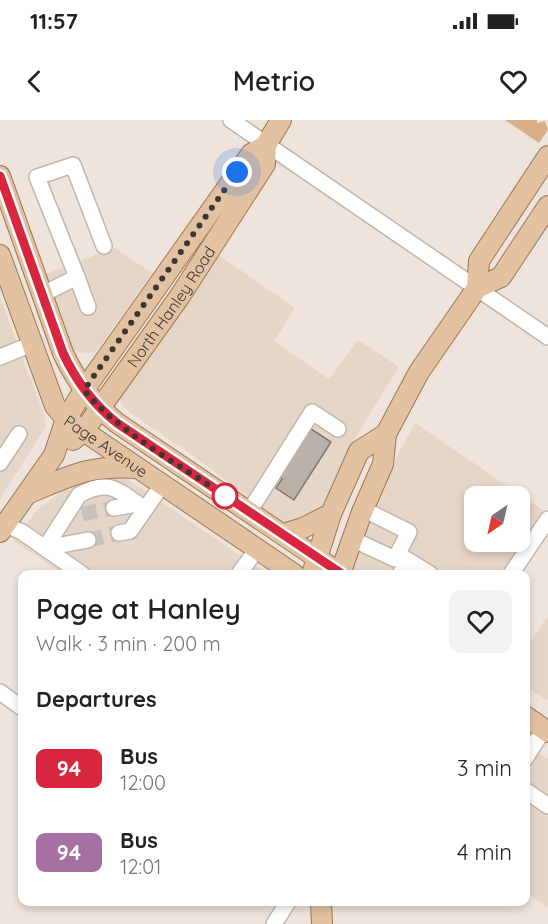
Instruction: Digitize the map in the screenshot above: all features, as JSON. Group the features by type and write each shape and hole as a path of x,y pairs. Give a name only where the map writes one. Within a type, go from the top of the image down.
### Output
{"main road":[{"name":"North Hanley Road","path":"2,526 54,455 66,419 84,390 250,154 266,144 281,120"},
{"name":"North Hanley Road","path":"54,455 83,432 180,296 265,164 266,144"},
{"path":"342,570 362,512 383,464 386,434 419,372 477,288 479,261 548,156"},
{"name":"Page Avenue","path":"0,176 63,353 72,373 84,390 105,400 126,429 282,534 315,566"},
{"path":"477,288 501,277 548,206"},
{"name":"Page Avenue","path":"0,255 55,406 66,419 288,570"},
{"path":"32,344 63,378 84,390"},
{"path":"315,566 332,514 360,451 386,434"},
{"path":"27,494 87,470 112,467 136,468"},
{"path":"282,534 303,528 332,514"},
{"path":"256,549 274,570"},
{"path":"530,719 546,730"},
{"path":"321,906 322,924"}],"street":[{"path":"231,120 548,337"},
{"path":"88,307 37,177 73,165 104,246"},
{"path":"43,294 77,277"},
{"path":"0,357 32,344"},
{"path":"249,512 312,412 338,429"},
{"path":"0,463 19,434"},
{"path":"119,533 130,531 141,507 162,485"},
{"path":"45,548 79,495 101,487 113,487 141,507"},
{"path":"114,508 141,507"},
{"path":"362,512 370,513 409,532 401,570"},
{"path":"65,517 82,514"},
{"path":"514,570 548,519"},
{"path":"2,526 22,532 76,570"},
{"path":"352,539 395,559 403,558 423,570"},
{"path":"45,548 88,540"},
{"path":"242,570 256,549"},
{"path":"0,692 18,705"},
{"path":"530,752 546,730"},
{"path":"530,792 545,798"},
{"path":"274,924 285,906"}],"shaded area":[{"path":"505,120 537,120 537,123 545,121 548,130 539,143"},
{"path":"115,248 152,273 96,352 81,353 73,349 68,341 45,274"},
{"path":"217,254 295,308 274,341 329,379 358,340 399,367 352,443 319,515 291,523 281,521 195,457 129,412 118,397"},
{"path":"0,297 45,418 45,428 0,499"},
{"path":"415,423 507,486 464,486 464,552 517,552 505,570 355,570 350,560 369,509"},
{"path":"111,473 127,479 262,570 57,570 14,541 36,511 78,479"},
{"path":"530,501 544,511 530,532"},
{"path":"548,616 548,701 530,689 530,643"},
{"path":"530,746 548,759 548,908 530,895"}],"building":[{"path":"308,427 331,442 294,500 276,488 282,479 277,475"}],"tunnel":[{"path":"82,514 114,508"},
{"path":"88,540 119,533"}],"bus line":[{"name":"94","path":"0,176 63,353 72,373 84,390 117,423 336,570"}],"route":[{"path":"225,496 117,423 84,390 237,172"}]}
